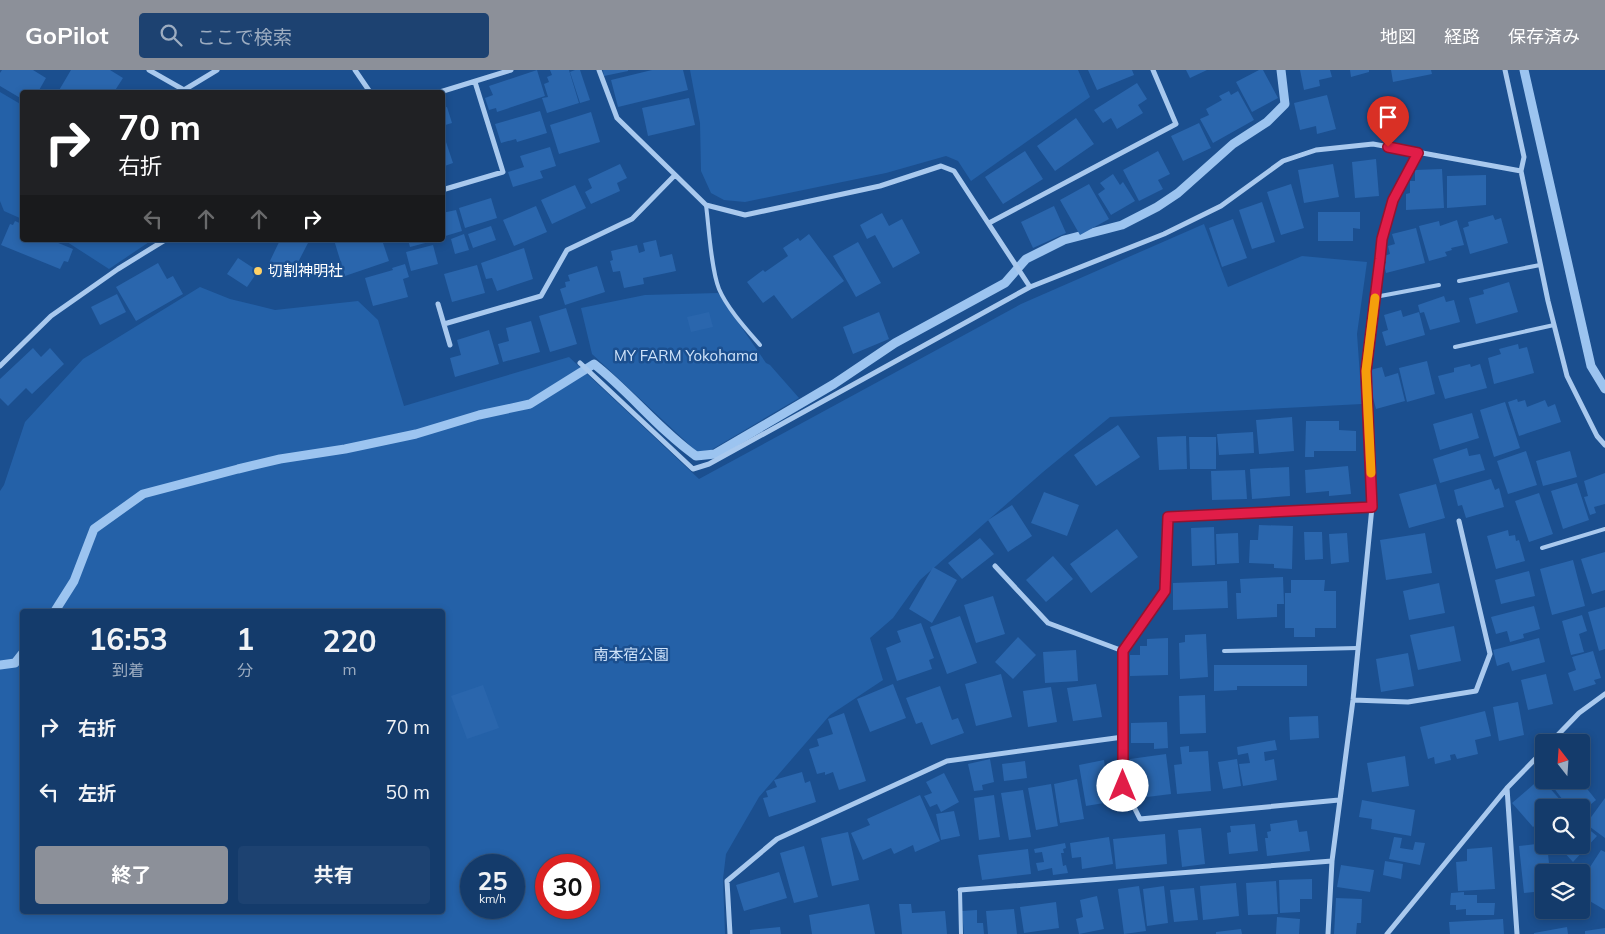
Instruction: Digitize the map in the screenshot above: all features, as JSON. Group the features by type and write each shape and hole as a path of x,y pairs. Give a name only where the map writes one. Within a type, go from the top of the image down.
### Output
{"street":[{"path":"149,70 184,90 217,70"},
{"path":"355,70 369,90"},
{"path":"445,91 511,70"},
{"path":"599,70 617,118 706,205 745,215 880,186 941,166 954,171 1030,287"},
{"path":"989,223 1176,124 1153,70"},
{"path":"1505,70 1524,157 1521,171 1540,265 1567,376 1597,436 1605,445"},
{"path":"445,189 503,172 475,82"},
{"path":"580,363 693,470 709,464 829,399 1030,287 1164,234 1222,206 1283,161 1316,150 1373,144 1521,171"},
{"path":"1328,934 1332,861 1353,700 1372,507 1366,371 1382,239 1393,200 1418,153"},
{"path":"444,324 541,296 566,250 632,219 675,175"},
{"path":"0,366 51,316 118,269 162,242"},
{"path":"438,304 450,345"},
{"path":"1339,800 1140,819 1123,786 1123,651 1165,591 1168,517 1372,507"},
{"path":"1353,700 1408,702 1476,691 1490,654 1460,521"},
{"path":"994,566 1048,623 1123,651"},
{"path":"1559,734 1579,713 1605,694"},
{"path":"730,934 727,881 777,839 947,761 1123,736"},
{"path":"1386,934 1507,788 1535,759"},
{"path":"1507,788 1517,934"},
{"path":"960,890 1332,861"}],"lane":[{"path":"706,205 719,289 742,324 760,345"},
{"path":"1459,281 1540,265"},
{"path":"1375,297 1440,285"},
{"path":"1455,348 1554,326"},
{"path":"1542,548 1605,529"},
{"path":"1224,651 1358,648"},
{"path":"960,890 961,934"}],"green space":[{"path":"690,70 1078,70 1090,97 971,181 958,161 946,156 886,173 745,202 724,200 711,193 701,171 700,123"},
{"path":"0,92 20,104 20,218 4,211 0,201"},
{"name":"南本宿公園","path":"1204,224 1228,287 1302,256 1367,262 1357,334 1362,404 1110,417 1043,472 920,580 893,618 870,638 883,680 830,715 759,797 726,854 723,879 725,934 0,934 0,491 4,485 25,422 83,359 200,287 230,299 275,310 358,301 378,320 404,406 569,357 699,479 1021,304"},
{"path":"67,242 149,242 109,269"},
{"name":"MY FARM Yokohama","path":"718,293 766,363 770,365 799,398 711,450 697,452 592,354 581,308 645,295"}],"building":[{"path":"2,70 33,70 46,78 39,90 20,90 20,98 0,86 0,73"},
{"path":"71,70 110,70 123,78 115,90 59,90"},
{"path":"537,70 545,96 497,112 496,108 489,110 485,98 493,95 489,86"},
{"path":"550,70 569,70 579,103 547,113 542,98 548,97 544,84 549,82 547,77 552,75"},
{"path":"580,70 590,100 580,103 570,72"},
{"path":"603,70 628,70 628,71 604,76"},
{"path":"652,70 683,70 688,90 618,107 611,80"},
{"path":"1088,70 1132,70 1134,75 1097,90"},
{"path":"1186,70 1207,70 1190,78"},
{"path":"1259,70 1263,70 1278,98 1252,112 1236,82"},
{"path":"1300,70 1330,70 1332,77 1319,80 1320,86 1304,90"},
{"path":"1350,70 1369,70 1369,72 1351,77"},
{"path":"1391,70 1431,70 1432,74 1393,82"},
{"path":"1137,83 1147,99 1138,105 1143,113 1117,129 1111,118 1103,123 1094,110"},
{"path":"1229,91 1231,95 1238,91 1254,120 1213,143 1200,119 1209,115 1206,109 1222,100 1219,96"},
{"path":"1327,95 1336,129 1317,134 1316,126 1300,130 1294,103"},
{"path":"689,98 695,125 648,136 642,108"},
{"path":"445,107 447,107 452,123 445,125"},
{"path":"540,111 547,133 517,142 516,139 501,143 495,124"},
{"path":"591,112 600,142 559,154 550,125"},
{"path":"1076,118 1094,144 1055,171 1037,146"},
{"path":"1199,123 1211,148 1183,161 1171,136"},
{"path":"445,139 453,163 445,166"},
{"path":"550,147 556,166 540,171 543,178 513,187 508,172 524,167 520,156"},
{"path":"1025,151 1043,179 1003,204 985,177"},
{"path":"1158,151 1170,174 1158,180 1163,189 1139,201 1123,170"},
{"path":"1376,159 1379,196 1355,198 1352,162"},
{"path":"620,164 627,178 617,183 620,191 591,204 585,192 592,188 588,179"},
{"path":"1333,164 1339,197 1304,203 1298,170"},
{"path":"1442,169 1444,208 1406,210 1406,194 1410,193 1410,181 1415,181 1415,170"},
{"path":"1113,174 1120,185 1123,182 1135,201 1111,215 1098,194 1105,189 1100,183"},
{"path":"1486,175 1486,205 1447,208 1447,176"},
{"path":"1089,184 1109,219 1080,235 1060,200"},
{"path":"1291,184 1304,228 1281,235 1267,192"},
{"path":"575,185 586,208 552,224 541,200"},
{"path":"491,198 497,218 465,228 459,208"},
{"path":"1262,202 1275,242 1252,249 1239,210"},
{"path":"536,206 547,232 514,246 503,220"},
{"path":"1054,206 1066,233 1033,248 1021,222"},
{"path":"456,210 462,231 445,236 445,212"},
{"path":"1318,212 1360,212 1360,229 1353,228 1353,241 1318,241"},
{"path":"882,213 889,226 902,219 920,253 893,268 875,235 867,239 860,225"},
{"path":"1493,215 1495,220 1501,218 1508,243 1470,254 1463,228 1469,226 1468,222"},
{"path":"1233,219 1247,258 1222,267 1209,228"},
{"path":"1457,220 1464,245 1451,248 1452,250 1445,252 1447,256 1429,261 1419,226 1439,221 1440,226"},
{"path":"15,221 20,223 20,242 56,242 73,249 68,262 64,261 60,269 1,245 10,224 13,225"},
{"path":"491,226 496,240 473,248 468,234"},
{"path":"1416,228 1425,263 1386,273 1384,256 1390,254 1388,246 1395,244 1392,234"},
{"path":"464,234 469,250 455,254 451,239"},
{"path":"809,234 844,281 792,319 774,295 763,303 747,282 763,270 765,272 788,256 783,248 798,238 800,241"},
{"path":"656,240 660,257 672,254 676,271 643,278 644,284 624,288 620,271 613,272 610,261 613,260 611,251 637,245 639,253 645,251 643,243"},
{"path":"279,242 308,243 292,274 269,263"},
{"path":"335,242 383,242 389,261 345,276"},
{"path":"409,242 429,242 410,247"},
{"path":"858,242 881,283 856,297 833,256"},
{"path":"433,245 438,264 411,271 406,252"},
{"path":"524,248 533,279 497,291 492,278 486,279 481,263"},
{"path":"238,258 258,271 247,287 227,274"},
{"path":"158,263 167,279 173,276 183,294 136,321 116,287"},
{"path":"405,264 409,277 403,279 408,297 373,306 365,278 393,270 392,268"},
{"path":"477,265 485,293 452,302 444,274"},
{"path":"597,266 605,292 565,305 560,289 566,287 565,282 570,281 568,275"},
{"path":"1509,282 1518,312 1476,324 1469,298 1484,294 1483,290"},
{"path":"117,294 126,312 100,325 91,307"},
{"path":"1444,296 1446,302 1454,300 1460,322 1430,330 1424,312 1420,313 1418,305"},
{"path":"566,308 577,344 550,352 539,316"},
{"path":"1401,310 1403,317 1419,312 1425,335 1386,346 1382,332 1388,330 1384,315"},
{"path":"709,312 713,327 691,332 687,317"},
{"path":"879,312 889,339 853,354 843,327"},
{"path":"531,321 540,352 503,362 498,344 509,341 506,328"},
{"path":"489,330 499,364 455,377 450,358 461,355 457,340"},
{"path":"1518,344 1519,349 1527,347 1534,373 1494,384 1488,358 1501,354 1499,349"},
{"path":"33,348 41,357 50,348 64,364 32,394 26,388 8,406 0,398 0,379"},
{"path":"1427,361 1435,394 1407,402 1399,368"},
{"path":"1470,364 1471,367 1480,364 1487,388 1445,399 1438,376 1454,372 1454,368"},
{"path":"1382,367 1385,377 1398,373 1405,401 1376,409 1366,371"},
{"path":"1517,399 1518,402 1525,400 1527,407 1545,400 1548,407 1555,404 1561,422 1519,436 1508,402"},
{"path":"1505,402 1520,448 1494,457 1480,410"},
{"path":"1472,413 1479,438 1440,450 1433,424"},
{"path":"1292,417 1294,451 1259,454 1256,420"},
{"path":"1306,421 1339,421 1339,430 1356,431 1356,451 1314,451 1314,457 1305,457"},
{"path":"1118,425 1140,457 1096,486 1074,455"},
{"path":"1253,432 1254,453 1219,455 1217,434"},
{"path":"1186,436 1187,469 1159,470 1157,437"},
{"path":"1189,437 1216,437 1216,469 1190,469"},
{"path":"1467,448 1469,456 1480,454 1485,470 1440,483 1433,459"},
{"path":"1526,451 1537,485 1508,494 1497,461"},
{"path":"1570,451 1577,477 1543,486 1536,461"},
{"path":"1348,466 1351,494 1329,496 1329,491 1306,493 1305,470"},
{"path":"1289,467 1290,496 1252,499 1250,469"},
{"path":"1245,470 1247,499 1212,500 1211,471"},
{"path":"1605,473 1605,504 1594,507 1596,513 1590,515 1584,497 1588,496 1584,481"},
{"path":"1491,479 1495,490 1499,488 1504,507 1466,518 1462,505 1458,506 1454,490"},
{"path":"1577,483 1589,520 1563,529 1551,491"},
{"path":"1436,484 1445,518 1409,528 1399,494"},
{"path":"1044,492 1079,505 1067,536 1031,523"},
{"path":"1539,493 1553,534 1529,542 1515,501"},
{"path":"1012,505 1032,536 1008,552 988,520"},
{"path":"1259,525 1293,526 1292,569 1274,568 1274,564 1249,563 1250,540 1258,540"},
{"path":"1214,527 1215,565 1192,566 1191,528"},
{"path":"1117,529 1138,557 1091,593 1070,564"},
{"path":"1508,530 1509,536 1515,535 1516,541 1519,540 1525,561 1496,569 1487,536"},
{"path":"1304,532 1322,532 1323,559 1305,560"},
{"path":"1238,533 1239,563 1217,564 1216,534"},
{"path":"1347,533 1349,562 1331,564 1329,534"},
{"path":"1425,533 1432,573 1386,580 1380,540"},
{"path":"980,538 994,554 962,579 948,563"},
{"path":"1605,552 1605,590 1592,594 1581,559"},
{"path":"1053,556 1073,579 1046,602 1026,580"},
{"path":"1573,560 1585,606 1552,615 1540,569"},
{"path":"933,567 957,580 932,623 909,609"},
{"path":"1529,571 1535,596 1501,604 1495,580"},
{"path":"1283,577 1284,604 1277,604 1277,617 1237,619 1236,593 1241,593 1240,579"},
{"path":"1291,580 1325,580 1324,591 1336,591 1336,628 1315,628 1315,637 1294,637 1294,628 1285,628 1285,593 1291,593"},
{"path":"1227,581 1228,608 1173,610 1173,583"},
{"path":"1439,583 1445,613 1409,620 1403,591"},
{"path":"993,596 1005,634 976,643 964,605"},
{"path":"1534,606 1540,629 1523,634 1524,638 1510,642 1507,631 1496,634 1491,617"},
{"path":"1605,607 1605,649 1599,651 1588,612"},
{"path":"1582,615 1587,631 1579,634 1584,652 1571,655 1562,621"},
{"path":"960,616 977,663 947,674 930,627"},
{"path":"921,623 934,658 929,660 932,669 897,681 886,648 901,642 897,631"},
{"path":"1454,626 1461,661 1418,670 1410,635"},
{"path":"1206,634 1208,677 1180,679 1179,643 1185,642 1185,635"},
{"path":"1018,637 1036,655 1013,679 995,662"},
{"path":"1168,638 1168,675 1130,676 1130,655 1140,655 1140,646 1147,646 1147,639"},
{"path":"1539,638 1545,662 1512,671 1509,662 1497,666 1493,650"},
{"path":"1076,650 1078,681 1045,683 1043,652"},
{"path":"1593,651 1601,678 1594,680 1596,684 1574,691 1568,673 1576,670 1572,657"},
{"path":"1408,653 1414,686 1381,692 1376,659"},
{"path":"1214,665 1307,665 1307,686 1237,686 1237,690 1214,691"},
{"path":"1001,674 1012,717 976,726 965,684"},
{"path":"1546,674 1553,704 1528,710 1521,680"},
{"path":"893,684 906,718 870,732 857,699"},
{"path":"1096,684 1102,717 1073,721 1067,688"},
{"path":"483,685 499,728 467,739 451,696"},
{"path":"940,686 952,720 958,718 964,733 931,745 922,722 916,724 906,698"},
{"path":"1051,687 1057,722 1028,727 1023,691"},
{"path":"1205,695 1206,733 1180,734 1179,696"},
{"path":"1518,702 1524,735 1499,741 1493,707"},
{"path":"1485,711 1491,736 1475,740 1478,754 1457,759 1455,754 1450,755 1451,760 1435,764 1434,757 1428,759 1420,727"},
{"path":"844,713 866,781 839,790 833,772 825,775 825,772 817,774 809,749 819,746 817,739 833,734 828,719"},
{"path":"1318,716 1319,738 1290,740 1289,717"},
{"path":"1167,722 1168,748 1154,749 1154,743 1131,743 1131,723"},
{"path":"1275,740 1277,750 1264,752 1265,761 1274,759 1277,780 1243,786 1239,764 1250,763 1248,753 1238,755 1237,747"},
{"path":"1189,746 1189,752 1208,751 1211,791 1177,794 1174,765 1182,764 1180,747"},
{"path":"1166,754 1171,794 1131,799 1128,774 1132,773 1130,759"},
{"path":"1405,756 1409,786 1372,792 1367,763"},
{"path":"990,759 994,782 982,785 983,790 974,791 968,764"},
{"path":"1237,759 1241,786 1223,789 1218,762"},
{"path":"1104,760 1110,802 1086,806 1079,765"},
{"path":"1025,761 1027,778 1004,781 1002,764"},
{"path":"802,772 805,783 810,781 816,802 769,817 763,798 768,797 766,791 777,787 774,780"},
{"path":"944,773 959,802 941,812 937,804 930,807 924,796 932,793 926,782"},
{"path":"1077,779 1084,819 1060,823 1054,784"},
{"path":"1535,783 1535,789 1551,789 1559,799 1535,799 1535,825 1533,827 1512,803"},
{"path":"1051,784 1058,826 1036,830 1028,788"},
{"path":"1555,789 1587,789 1596,800 1590,805 1590,799 1562,799"},
{"path":"1023,790 1031,837 1009,840 1001,793"},
{"path":"920,795 940,841 915,852 913,845 894,854 891,848 863,860 851,833 870,825 867,819"},
{"path":"994,795 1000,837 979,840 974,798"},
{"path":"1605,798 1605,838 1590,827 1590,819"},
{"path":"1362,800 1415,810 1411,836 1371,829 1372,819 1359,817"},
{"path":"954,811 960,836 941,840 936,814"},
{"path":"1297,820 1299,832 1307,831 1310,851 1267,856 1265,838 1268,838 1267,832 1271,831 1270,824"},
{"path":"1255,824 1258,851 1229,854 1227,833 1231,832 1230,826"},
{"path":"1201,828 1205,864 1182,867 1178,830"},
{"path":"1590,830 1597,836 1590,844"},
{"path":"848,832 859,880 832,886 821,838"},
{"path":"1165,834 1167,864 1116,869 1113,839"},
{"path":"1109,837 1113,864 1082,869 1081,857 1072,858 1070,843"},
{"path":"1394,837 1402,838 1400,848 1413,850 1415,842 1425,843 1420,865 1389,859"},
{"path":"1065,843 1064,853 1061,853 1063,866 1066,865 1068,873 1053,875 1052,868 1038,871 1036,863 1044,862 1042,852 1035,853 1034,849"},
{"path":"1535,844 1535,854 1548,854 1549,864 1535,864 1535,892 1524,893 1519,846"},
{"path":"804,846 818,897 794,903 780,853"},
{"path":"1492,847 1495,889 1458,891 1456,862 1467,861 1467,849"},
{"path":"1028,849 1031,874 982,880 978,855"},
{"path":"1601,850 1605,852 1605,910 1590,901 1590,867"},
{"path":"1566,854 1580,854 1573,862"},
{"path":"1385,861 1403,864 1401,879 1383,875"},
{"path":"1341,865 1374,870 1370,892 1337,887"},
{"path":"779,872 787,898 744,911 736,885"},
{"path":"1312,879 1312,899 1300,899 1300,912 1280,913 1279,880"},
{"path":"1276,881 1278,914 1248,915 1246,883"},
{"path":"1236,883 1239,916 1203,920 1200,886"},
{"path":"1139,886 1146,931 1124,934 1118,889"},
{"path":"1164,886 1168,923 1147,926 1143,889"},
{"path":"1194,888 1198,920 1174,922 1170,890"},
{"path":"1464,892 1464,895 1477,895 1477,903 1495,903 1494,915 1466,915 1466,909 1456,910 1456,905 1450,905 1451,893"},
{"path":"1097,896 1104,929 1079,934 1076,919 1083,917 1080,900"},
{"path":"1336,898 1362,899 1361,923 1357,923 1356,934 1334,934"},
{"path":"1056,902 1059,928 1024,933 1020,907"},
{"path":"869,904 875,934 812,934 809,915"},
{"path":"899,904 911,904 912,913 945,911 947,934 902,934"},
{"path":"1014,909 1017,934 988,934 986,911"},
{"path":"977,910 977,923 983,923 984,934 964,934 962,911"},
{"path":"1277,917 1300,919 1299,934 1276,934"},
{"path":"1503,919 1504,934 1450,934 1449,922"},
{"path":"780,927 781,934 750,934 750,930"},
{"path":"1567,927 1568,934 1534,934 1534,933"},
{"path":"1605,928 1605,934 1585,934 1585,931"},
{"path":"1241,929 1242,934 1216,934 1216,932"}],"waterway":[{"path":"56,609 74,581 94,529 143,494 280,459 345,449 416,434 479,415 530,404 594,364 620,386 669,434 696,456 715,454 834,384 895,343 1005,283 1026,259 1064,240 1122,225 1157,207 1178,193 1233,144 1267,122 1285,104 1281,70"},
{"path":"1524,70 1591,366 1605,389"},
{"path":"0,665 15,663 20,657"}],"slow traffic":[{"path":"1371,473 1366,371 1375,298"}],"place":[{"name":"切割神明社","path":"258,271"}],"route":[{"path":"1123,786 1123,651 1165,591 1168,517 1372,507 1366,371 1382,239 1393,200 1418,153 1388,147"}]}
